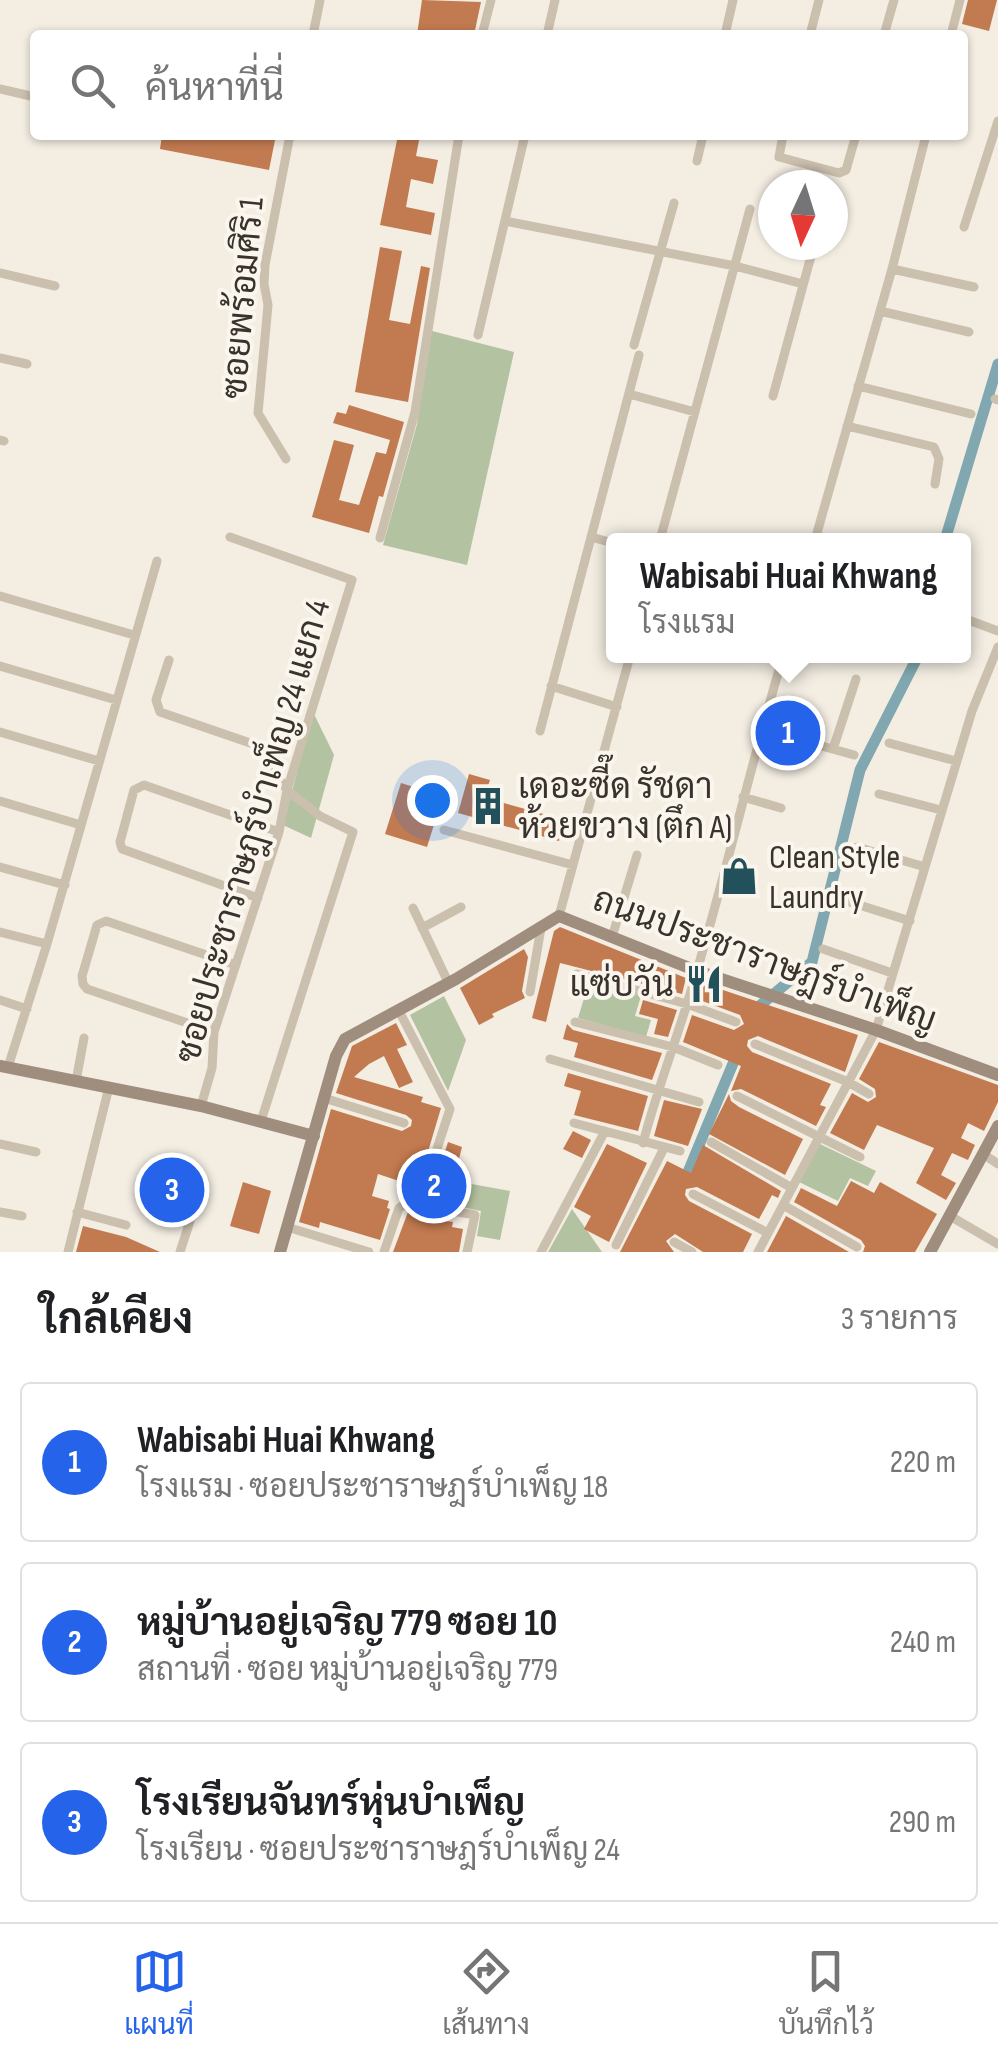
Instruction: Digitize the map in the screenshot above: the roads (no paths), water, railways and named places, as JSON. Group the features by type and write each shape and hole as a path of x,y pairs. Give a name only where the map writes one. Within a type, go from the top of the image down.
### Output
{"street":[{"path":"314,30 320,0"},
{"path":"483,30 490,0"},
{"path":"548,30 555,0"},
{"path":"726,30 732,0"},
{"path":"811,30 819,0"},
{"path":"885,30 894,0"},
{"path":"952,30 960,0"},
{"path":"0,89 30,96"},
{"path":"964,227 994,151 998,121"},
{"name":"ซอยพร้อมศิริ 1","path":"286,459 263,422 257,404 268,305 265,266 289,140"},
{"path":"380,538 415,412 458,140"},
{"path":"478,336 523,140"},
{"path":"697,161 702,140"},
{"path":"782,140 778,154 782,158 839,173 846,170 855,140"},
{"path":"817,533 925,140"},
{"path":"634,344 674,204"},
{"path":"664,533 750,209"},
{"path":"505,222 659,250 803,284"},
{"path":"772,396 810,260"},
{"path":"892,269 974,287"},
{"path":"0,274 55,286"},
{"path":"880,311 970,332"},
{"path":"540,731 640,356"},
{"path":"0,358 27,364"},
{"path":"858,386 970,414"},
{"path":"629,394 694,412"},
{"path":"847,426 934,447 939,459 935,484"},
{"name":"ซอยประชาราษฎร์บำเพ็ญ 24 แยก 4","path":"201,1106 212,1068 214,1032 280,832 286,790 352,580 230,537"},
{"path":"591,537 606,541"},
{"path":"155,565 48,944 4,1066 201,1106 314,1136"},
{"path":"0,596 134,634"},
{"path":"971,621 998,632"},
{"path":"758,1252 876,1030 956,760 998,647"},
{"path":"169,660 156,700 160,712 256,745 286,790 320,816 352,832 261,1120"},
{"path":"559,916 628,663"},
{"path":"643,1143 688,1004 782,663"},
{"path":"0,666 116,700"},
{"path":"834,749 856,679"},
{"path":"552,686 617,707"},
{"path":"761,729 854,755"},
{"path":"0,732 99,761"},
{"path":"889,743 956,760"},
{"path":"258,898 129,854 120,842 134,790 144,785 280,832"},
{"path":"879,794 941,810"},
{"path":"743,798 781,808"},
{"path":"0,801 81,825"},
{"path":"444,830 573,865"},
{"path":"856,847 926,867"},
{"path":"612,937 637,854"},
{"path":"0,866 64,885"},
{"path":"840,899 910,921"},
{"path":"413,908 448,982"},
{"path":"422,928 460,908"},
{"name":"ถนนประชาราษฎร์บำเพ็ญ","path":"280,1252 344,1039 559,916 697,971 998,1075"},
{"path":"214,1032 87,988 82,976 97,925 106,920 236,965"},
{"path":"530,992 542,925"},
{"path":"0,932 48,944"},
{"path":"824,949 892,973"},
{"path":"577,974 688,1004 736,1022"},
{"path":"0,1000 27,1009"},
{"path":"398,1009 450,1109 432,1164"},
{"path":"575,1022 673,1047 718,1066"},
{"path":"76,1081 84,1038"},
{"path":"755,1044 869,1094"},
{"path":"550,1059 699,1102"},
{"path":"68,1252 109,1087"},
{"path":"736,1096 860,1157"},
{"path":"324,1098 404,1123"},
{"path":"574,1122 680,1151"},
{"path":"930,1252 998,1126"},
{"path":"541,1252 605,1131"},
{"path":"711,1142 792,1188"},
{"path":"0,1144 36,1152"},
{"path":"616,1246 664,1148"},
{"path":"983,1154 998,1164"},
{"path":"693,1194 768,1233"},
{"path":"384,1252 399,1208 407,1203 475,1214 467,1252"},
{"path":"783,1205 857,1248"},
{"path":"0,1212 22,1216"},
{"path":"77,1212 126,1225"},
{"path":"950,1216 998,1244"},
{"path":"180,1252 190,1221"},
{"path":"287,1227 368,1252"},
{"path":"674,1242 692,1252"}],"waterway":[{"path":"947,533 998,364"},
{"path":"754,1013 812,962 860,770 914,663"},
{"path":"683,1184 739,1049"}],"place":[{"name":"Wabisabi Huai Khwang","path":"788,733"},
{"name":"เดอะซี๊ด รัชดา ห้วยขวาง (ตึก A)","path":"488,806"},
{"name":"Clean Style Laundry","path":"739,876"},
{"name":"แซ่บวัน","path":"704,984"},
{"name":"หมู่บ้านอยู่เจริญ 779 ซอย 10","path":"434,1186"},
{"name":"โรงเรียนจันทร์หุ่นบำเพ็ญ","path":"172,1190"}]}
